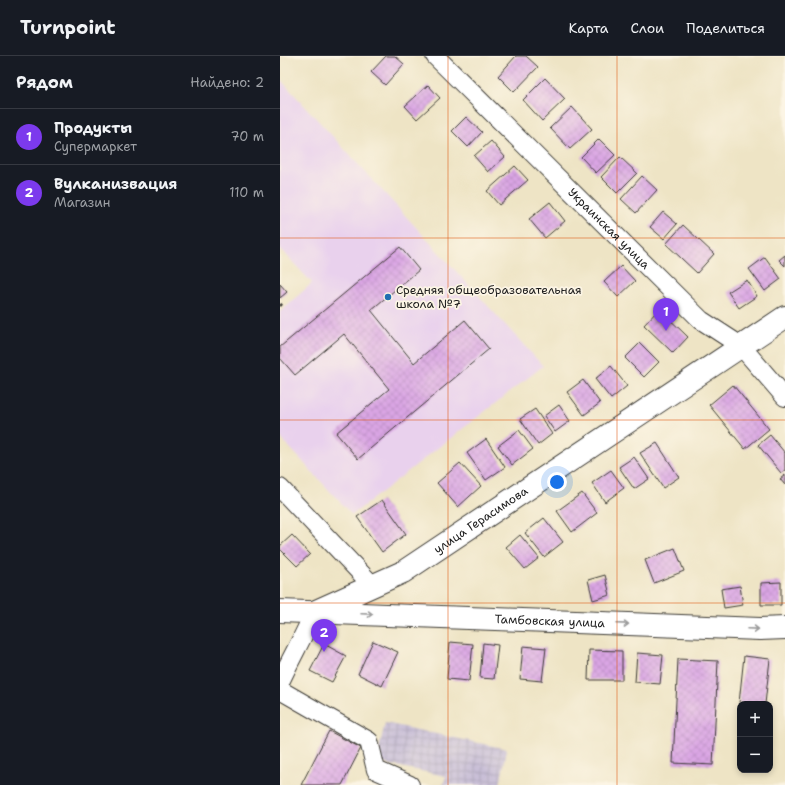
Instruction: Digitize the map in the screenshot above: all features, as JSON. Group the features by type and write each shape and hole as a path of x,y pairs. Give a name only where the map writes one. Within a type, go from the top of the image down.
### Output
{"main road":[{"name":"улица Герасимова","path":"314,612 403,572 785,317"},
{"name":"Тамбовская улица","path":"280,612 314,612 760,629 785,628"}],"street":[{"name":"Украинская улица","path":"435,56 701,320 741,346 785,397"},
{"path":"280,488 373,586"},
{"path":"280,682 290,660 304,637 314,612"},
{"path":"280,690 369,741 376,770 410,785"}],"path":[{"path":"280,306 284,302"}],"shaded area":[{"name":"Средняя общеобразовательная школа №7","path":"280,79 543,366 352,515 280,437 280,312 312,283 280,248"},
{"path":"385,723 507,749 500,785 443,785 446,776 376,762"}],"building":[{"path":"386,56 395,56 404,64 385,85 371,72"},
{"path":"516,56 526,56 538,67 514,92 498,76"},
{"path":"545,78 565,99 542,121 523,100"},
{"path":"428,85 440,98 417,119 405,106"},
{"path":"572,107 592,129 570,149 550,128"},
{"path":"466,117 482,132 468,147 452,131"},
{"path":"599,139 615,155 596,173 581,157"},
{"path":"491,141 505,157 488,172 474,156"},
{"path":"620,157 637,173 617,193 601,177"},
{"path":"515,166 528,180 499,205 487,191"},
{"path":"642,176 657,190 636,213 621,199"},
{"path":"550,202 565,221 545,238 529,219"},
{"path":"663,212 677,224 664,239 650,227"},
{"path":"683,225 714,254 697,273 666,244"},
{"path":"400,247 419,270 371,310 414,363 465,320 489,349 358,459 336,433 389,389 344,334 295,375 280,358 280,347"},
{"path":"785,255 785,266 779,260"},
{"path":"765,257 781,279 765,291 749,269"},
{"path":"621,266 635,281 618,297 604,282"},
{"path":"747,280 757,296 739,308 728,292"},
{"path":"280,284 287,292 280,298"},
{"path":"659,309 688,337 673,353 644,325"},
{"path":"640,343 659,362 644,377 625,358"},
{"path":"611,366 627,386 611,399 595,379"},
{"path":"583,380 600,403 584,415 567,392"},
{"path":"733,385 769,429 745,449 709,405"},
{"path":"559,405 570,421 555,432 544,416"},
{"path":"535,409 552,434 538,445 520,419"},
{"path":"519,430 533,449 512,465 498,446"},
{"path":"770,435 785,453 785,470 781,473 758,445"},
{"path":"486,439 505,467 486,480 467,453"},
{"path":"657,443 679,477 663,488 640,453"},
{"path":"634,457 649,479 634,489 619,467"},
{"path":"460,463 481,486 458,507 437,483"},
{"path":"611,470 624,488 605,502 592,483"},
{"path":"785,475 785,485 780,479"},
{"path":"582,493 597,513 572,532 557,511"},
{"path":"382,500 406,534 382,552 357,517"},
{"path":"544,518 563,542 544,557 525,533"},
{"path":"292,535 310,554 297,566 280,549 280,546"},
{"path":"520,535 539,558 525,569 506,547"},
{"path":"675,548 684,571 654,583 645,560"},
{"path":"605,575 610,595 593,600 588,580"},
{"path":"781,582 781,605 761,605 761,583"},
{"path":"740,586 743,605 724,608 721,589"},
{"path":"373,641 398,652 382,686 358,674"},
{"path":"450,642 473,644 469,681 447,679"},
{"path":"483,643 498,645 494,679 480,678"},
{"path":"324,644 346,656 332,682 310,671"},
{"path":"523,646 546,648 542,681 520,679"},
{"path":"589,650 622,651 622,680 588,680"},
{"path":"637,653 663,655 660,684 635,682"},
{"path":"744,656 770,659 765,701 739,701"},
{"path":"678,659 718,661 713,765 673,763"},
{"path":"329,731 361,748 342,785 301,785"}],"place":[{"name":"Средняя общеобразовательная школа №7","path":"388,297"},
{"name":"Продукты","path":"666,331"},
{"name":"Вулканизвация","path":"324,652"}]}
